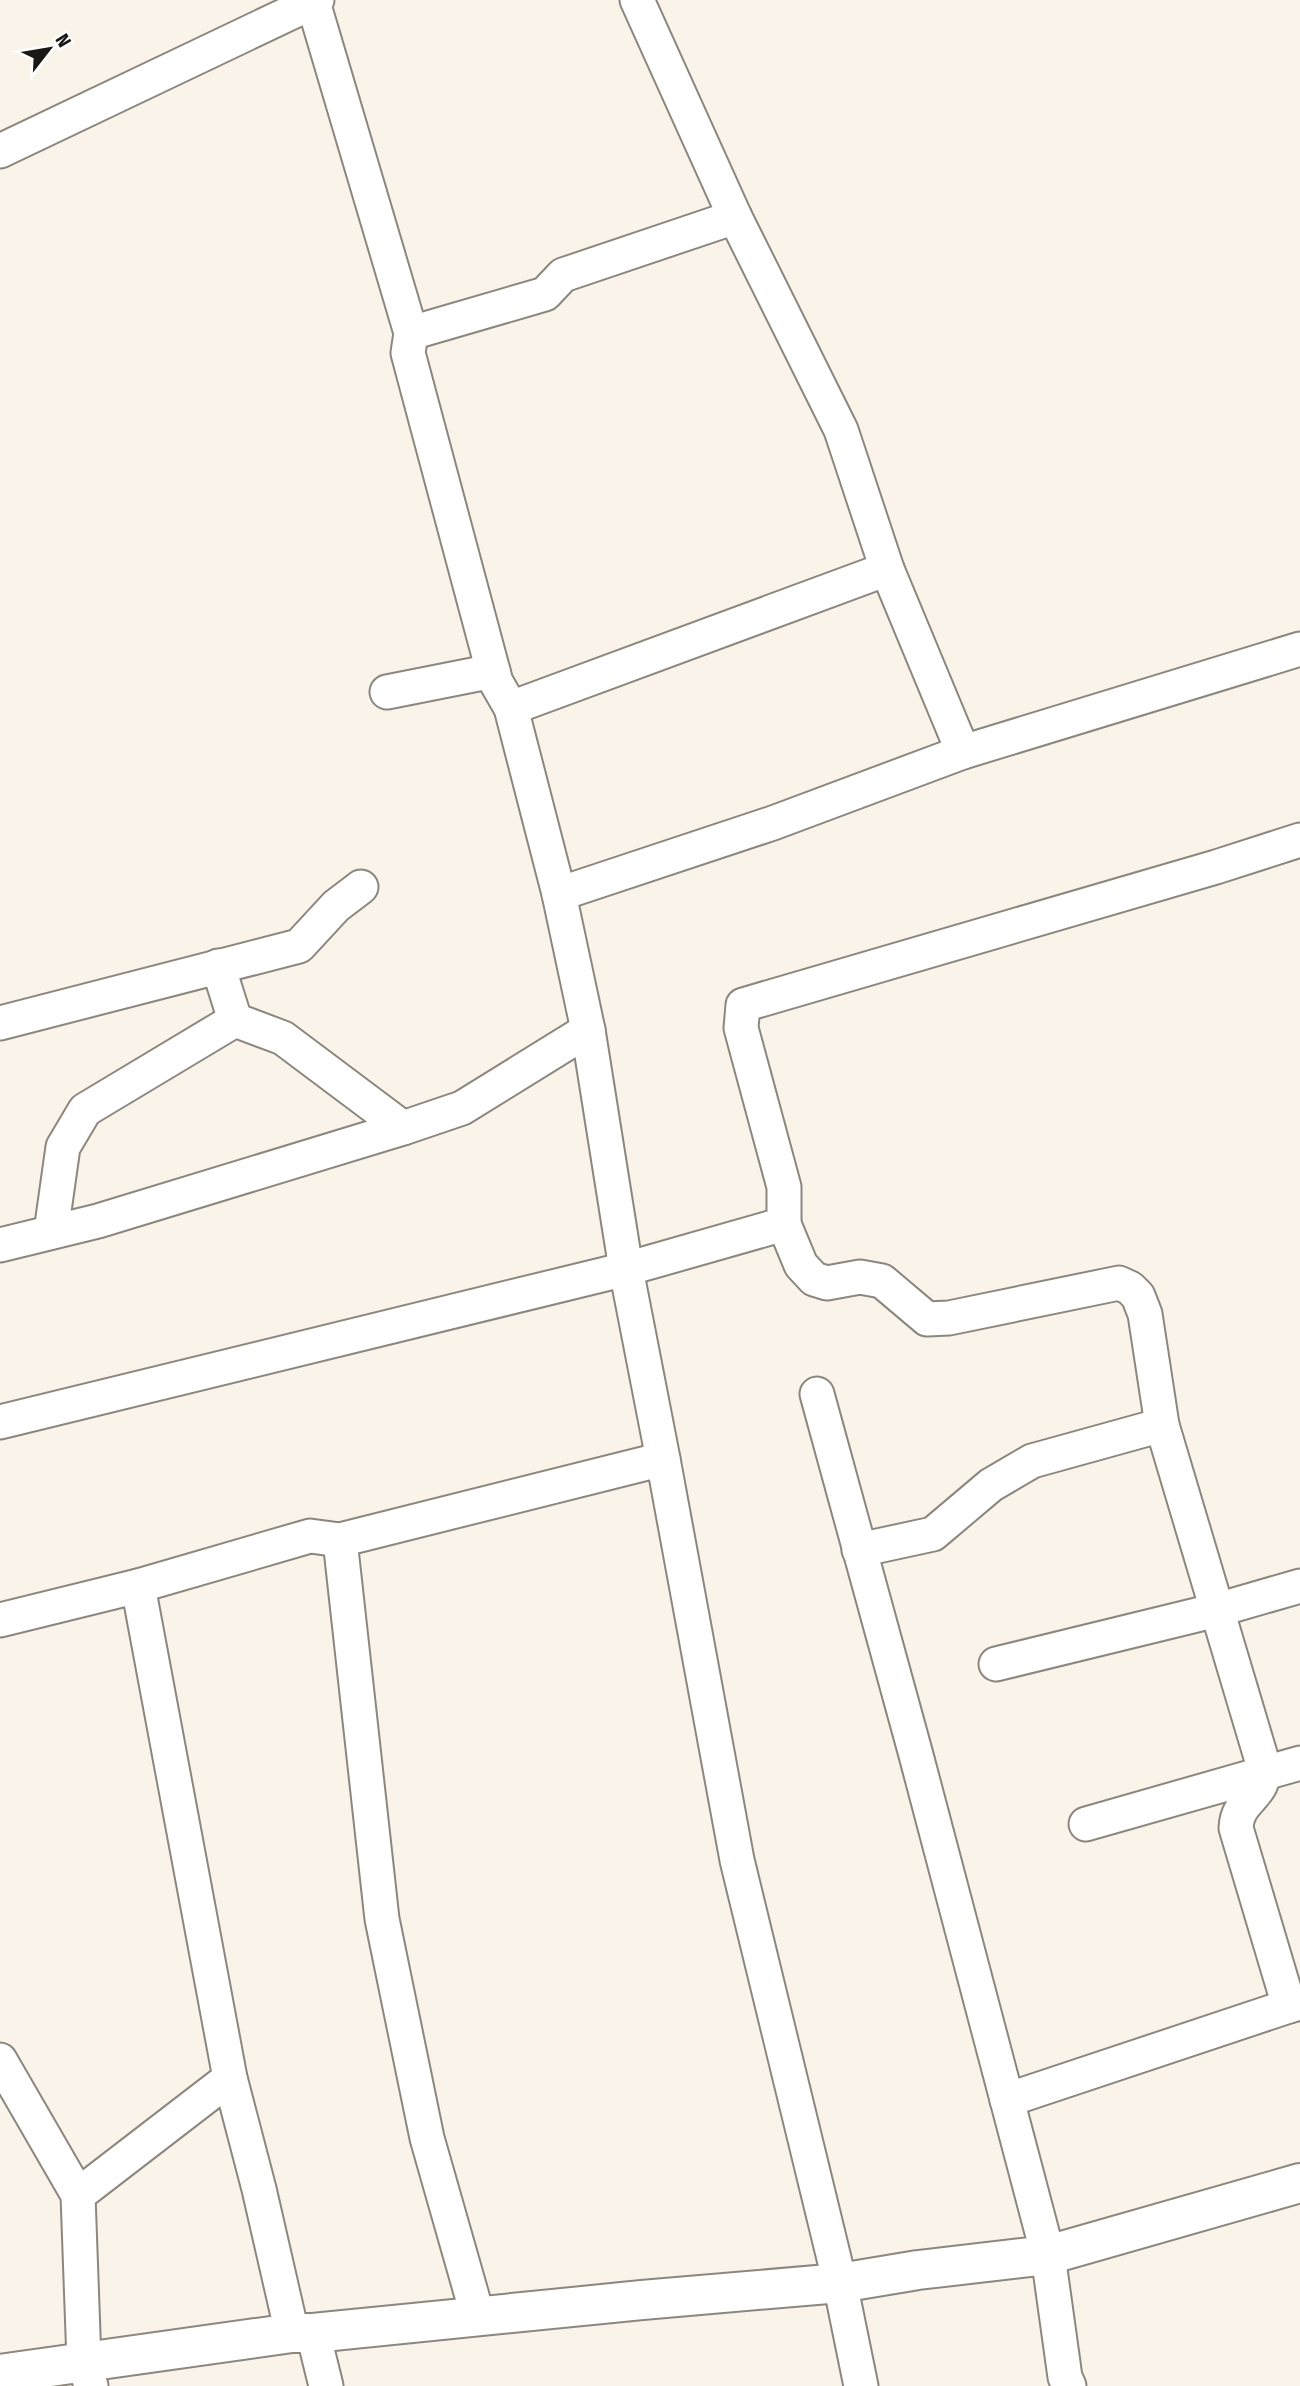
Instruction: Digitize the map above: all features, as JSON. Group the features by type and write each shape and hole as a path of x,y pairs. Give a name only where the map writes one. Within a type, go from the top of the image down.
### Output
{"street":[{"path":"637,0 735,217 841,430 887,569 963,752"},
{"path":"0,151 315,1 411,333 408,353 496,682 511,708 559,894 588,1030 626,1269 737,1860 840,2283 861,2386"},
{"path":"411,333 545,294 563,275 735,217"},
{"path":"511,708 887,569"},
{"path":"559,894 773,823 963,752 1300,649"},
{"path":"387,692 493,671"},
{"path":"1007,2100 1295,2005 1236,1828 1239,1810 1258,1791 1265,1774 1162,1425 1145,1314 1138,1296 1119,1283 948,1318 927,1319 882,1280 860,1278 827,1283 814,1279 801,1265 784,1224 784,1187 741,1028 743,1004 1216,867 1300,840"},
{"path":"0,1023 299,946 336,906 360,887"},
{"path":"218,966 235,1020"},
{"path":"235,1020 282,1038 403,1129"},
{"path":"51,1232 63,1147 85,1110 235,1020"},
{"path":"0,1245 98,1221 403,1129 462,1108 588,1030"},
{"path":"0,1422 626,1269 784,1224"},
{"path":"817,1394 1048,2255 1065,2377 1069,2386"},
{"path":"859,1550 933,1534 991,1485 1032,1461 1162,1425"},
{"path":"0,1620 138,1586 310,1536 341,1540 663,1459"},
{"path":"341,1540 382,1919 427,2138 478,2316"},
{"path":"138,1586 230,2078 259,2189 302,2333 326,2386"},
{"path":"996,1664 1217,1610 1300,1586"},
{"path":"1086,1824 1300,1763"},
{"path":"0,2060 78,2195 88,2374"},
{"path":"78,2195 230,2078"},
{"path":"0,2374 88,2374 302,2333 840,2283 918,2270 1048,2255 1300,2183"}]}
